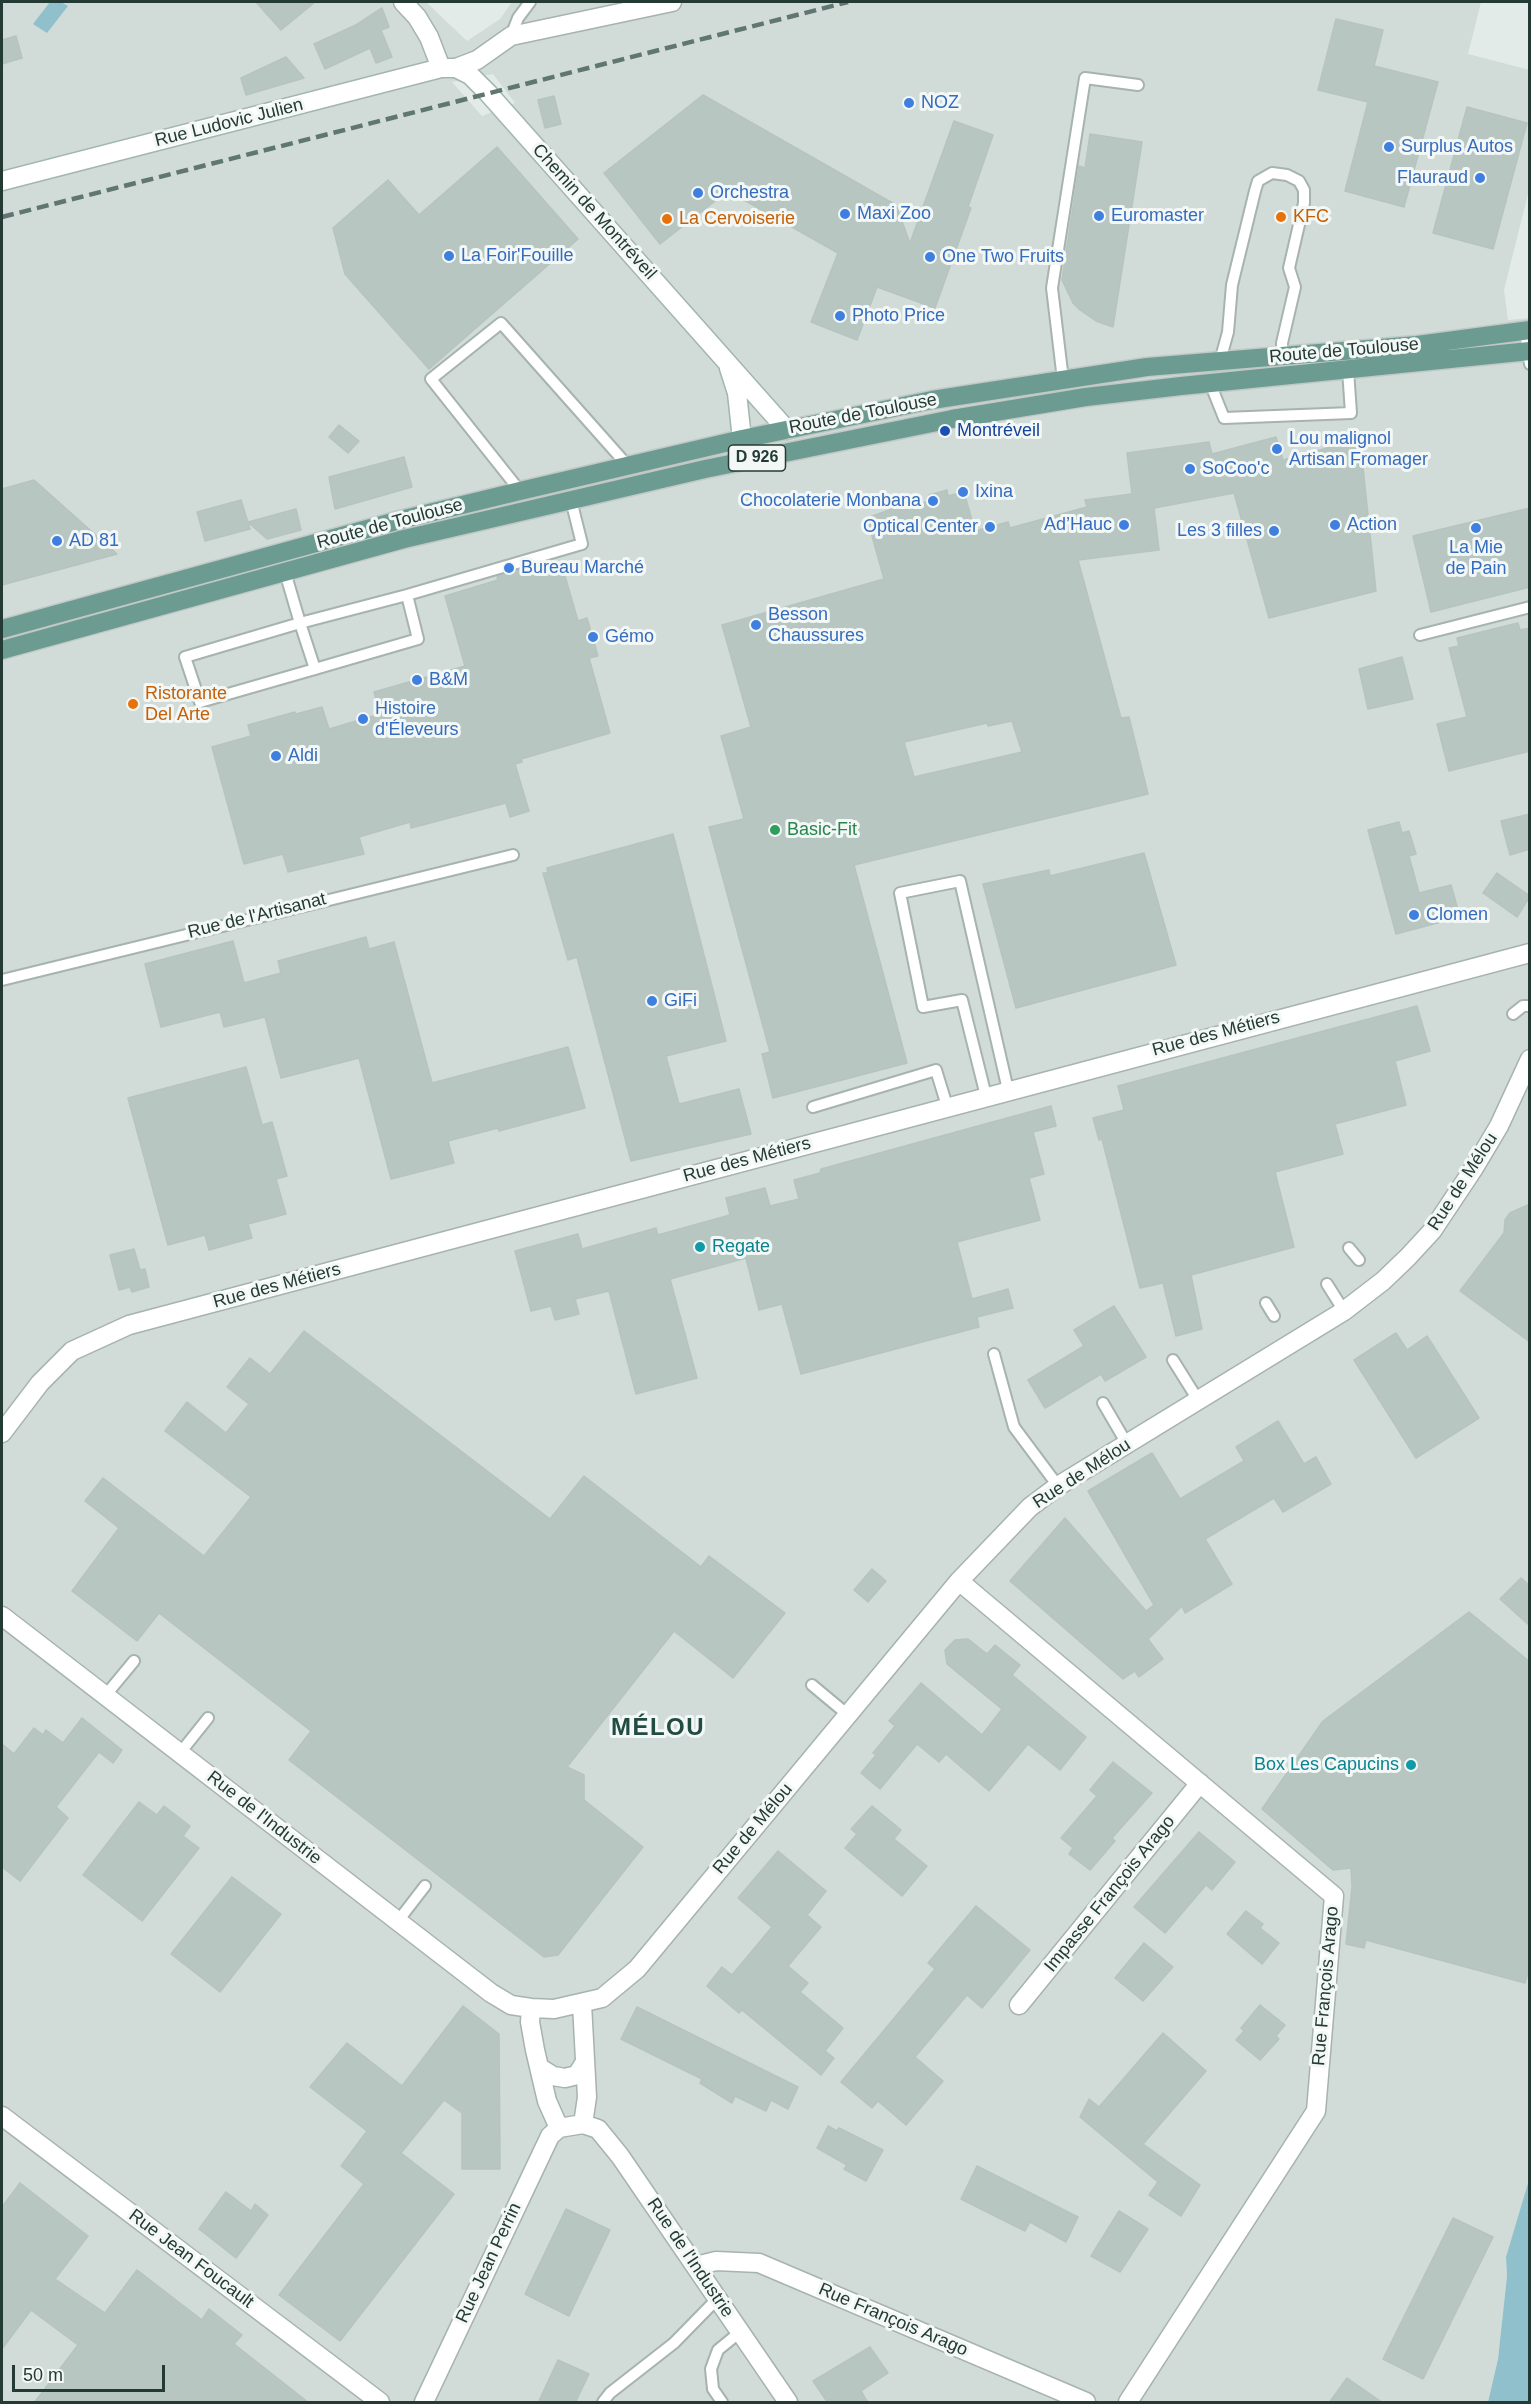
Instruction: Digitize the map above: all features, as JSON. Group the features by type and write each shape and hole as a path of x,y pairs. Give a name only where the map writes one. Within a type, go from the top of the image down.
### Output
{"main road":[{"name":"Route de Toulouse","path":"2,629 400,520 520,490 742,439 932,400 1147,367 1417,345 1527,330"},
{"name":"D 926","path":"2,650 404,539 705,469 952,419 1086,397 1210,383 1528,355"}],"street":[{"path":"403,2 417,17 449,68"},
{"path":"511,36 672,2"},
{"name":"Rue Ludovic Julien","path":"2,181 449,68 477,60 511,36"},
{"name":"Chemin de Montréveil","path":"449,68 470,75 488,93 787,430"},
{"name":"Chemin de Montréveil","path":"727,360 737,393 742,439"},
{"name":"Rue des Métiers","path":"2,1433 40,1383 72,1351 129,1325 1530,952"},
{"name":"Rue de Mélou","path":"582,2004 602,1998 637,1969 959,1581 1005,1530 1058,1486 1344,1311 1383,1281 1432,1231 1499,1126 1530,1059"},
{"name":"Rue François Arago","path":"959,1581 1334,1896 1316,2111 1128,2403"},
{"name":"Rue de l'Industrie","path":"2,1616 491,1993 511,2005 531,2008 554,2009 582,2004"},
{"name":"Impasse François Arago","path":"1019,2005 1200,1783"},
{"path":"531,2008 530,2022 547,2101 560,2128 583,2124 587,2097 582,2004"},
{"path":"540,2068 553,2076 565,2078 577,2075 585,2062"},
{"name":"Rue Jean Foucault","path":"2,2116 380,2403"},
{"name":"Rue de l'Industrie","path":"583,2124 598,2129 620,2156 788,2403"},
{"name":"Rue Jean Perrin","path":"424,2403 545,2144 550,2136 560,2128"},
{"name":"Rue François Arago","path":"696,2266 716,2261 759,2263 1086,2403"}],"lane":[{"path":"511,36 518,18 530,2"},
{"path":"1063,380 1052,288 1084,78 1138,85"},
{"path":"1220,361 1228,332 1233,285 1255,191 1258,181 1272,173 1287,175 1299,181 1304,190 1304,203 1289,268 1295,287 1282,343 1282,356"},
{"path":"520,490 431,379 501,323 628,466"},
{"path":"1527,330 1528,355"},
{"path":"1210,383 1224,418 1351,413 1348,370"},
{"path":"407,595 418,639 200,702 185,657 300,622 407,595 582,544 571,500"},
{"path":"285,572 315,669"},
{"path":"1420,635 1530,607"},
{"name":"Rue de l'Artisanat","path":"2,980 513,855"},
{"path":"986,1096 962,999 923,1007 900,893 960,881 1008,1090"},
{"path":"1513,1014 1523,1006 1530,1006"},
{"path":"813,1107 936,1070 947,1106"},
{"path":"1349,1248 1359,1260"},
{"path":"1327,1284 1344,1311"},
{"path":"1266,1303 1274,1316"},
{"path":"994,1354 1014,1427 1058,1486"},
{"path":"1173,1360 1198,1400"},
{"path":"1102,1403 1127,1444"},
{"path":"105,1696 134,1662"},
{"path":"812,1684 848,1715"},
{"path":"180,1753 207,1719"},
{"path":"398,1921 425,1886"},
{"path":"603,2403 609,2393 674,2343 717,2299"},
{"path":"722,2403 713,2389 711,2369 718,2350 740,2332"}],"shaded area":[{"path":"2,2 426,2 467,41 500,19 512,2 1481,2 1468,54 1530,70 1529,190 1504,290 1508,320 1530,318 1530,2180 1506,2257 1507,2276 1498,2359 1488,2402 2,2402","holes":["493,74 515,103 482,116 452,82"]}],"water":[{"path":"50,2 61,2 68,6 47,33 33,24"},
{"path":"1529,2180 1529,2402 1488,2402 1498,2359 1507,2276 1506,2257"}],"building":[{"path":"256,2 315,2 281,30"},
{"path":"382,8 389,27 381,30 392,57 376,63 370,48 325,69 314,44 356,25"},
{"name":"Surplus Autos","path":"1336,19 1383,30 1374,66 1438,82 1404,207 1345,191 1368,102 1318,90"},
{"path":"16,36 22,58 2,64 2,40"},
{"path":"286,57 304,78 246,95 241,78"},
{"path":"703,95 896,205 910,243 954,121 993,135 968,207 971,208 935,308 877,287 857,340 811,322 838,253 728,191 660,244 604,173"},
{"path":"554,96 561,124 545,128 538,100"},
{"name":"Flauraud","path":"1467,107 1527,123 1493,249 1433,233"},
{"name":"Euromaster","path":"1090,134 1142,142 1113,327 1096,321 1080,310 1073,303 1062,280 1079,166 1085,168"},
{"name":"La Foir'Fouille","path":"497,147 578,239 429,369 345,274 333,228 388,180 419,215"},
{"path":"339,425 359,441 348,453 329,437"},
{"path":"1276,437 1283,460 1360,439 1376,591 1269,618 1234,493 1154,508 1159,550 1078,560 1121,718 1129,717 1148,794 854,865 907,1063 773,1098 762,1054 770,1052 709,827 744,819 721,736 751,727 722,625 884,579 867,518 900,506 901,509 930,501 929,495 947,490 948,496 964,492 975,531 1008,522 1010,528 1087,507 1085,500 1132,494 1127,453 1209,442 1212,454","holes":["1012,721 1022,752 914,777 904,742 987,723 988,726"]},
{"path":"404,457 412,487 335,509 329,477"},
{"name":"AD 81","path":"34,480 117,554 2,585 2,489"},
{"path":"241,500 250,529 205,541 197,512"},
{"path":"1530,508 1530,587 1431,612 1413,536"},
{"path":"296,509 301,530 267,539 248,522"},
{"path":"561,562 578,621 587,618 598,656 589,658 610,733 521,759 522,762 515,764 529,811 510,817 506,803 411,828 410,822 359,837 364,854 288,872 283,854 244,864 212,747 251,736 248,725 295,712 296,714 322,707 329,729 380,714 374,692 465,666 445,596 498,580 497,577 526,568 527,572"},
{"path":"1518,623 1520,630 1530,628 1530,751 1449,771 1437,724 1467,717 1449,648 1459,646 1457,638"},
{"path":"1402,657 1413,699 1368,709 1359,669"},
{"path":"1530,814 1530,849 1510,855 1501,821"},
{"path":"1399,822 1402,833 1409,831 1416,854 1409,856 1419,893 1451,885 1460,917 1396,934 1368,830"},
{"name":"GiFi","path":"673,834 726,1041 666,1056 679,1104 739,1089 751,1134 631,1161 577,957 568,960 543,873 548,873 547,868"},
{"path":"1144,853 1176,965 1016,1008 983,884 1049,870 1050,876"},
{"path":"1497,873 1530,896 1517,917 1483,893"},
{"path":"366,937 369,949 394,942 432,1083 568,1047 585,1108 499,1131 498,1128 448,1141 454,1163 391,1179 359,1058 281,1078 265,1017 224,1027 220,1012 161,1027 145,964 233,941 244,983 281,973 278,961"},
{"path":"1417,1006 1430,1051 1395,1061 1406,1105 1335,1124 1343,1154 1275,1172 1294,1247 1191,1275 1202,1329 1176,1336 1163,1283 1140,1288 1102,1139 1099,1140 1093,1118 1124,1110 1118,1086"},
{"path":"246,1067 262,1125 272,1122 287,1176 276,1179 286,1214 248,1224 252,1238 209,1250 205,1235 168,1245 128,1098"},
{"path":"1051,1106 1056,1126 1033,1132 1044,1174 1029,1178 1040,1220 957,1242 972,1299 1008,1289 1013,1308 977,1317 979,1327 801,1374 782,1304 759,1310 746,1258 670,1279 697,1378 636,1394 609,1291 575,1299 579,1314 555,1320 551,1306 531,1311 515,1251 578,1234 582,1249 656,1228 658,1235 730,1215 726,1198 765,1188 770,1206 799,1199 794,1180 820,1173 821,1169"},
{"path":"1530,1204 1530,1342 1460,1291 1504,1233 1505,1220 1510,1213"},
{"path":"134,1249 140,1270 145,1269 149,1287 132,1292 130,1287 119,1290 110,1255"},
{"path":"1114,1306 1146,1357 1105,1381 1101,1374 1045,1408 1028,1380 1084,1346 1074,1330"},
{"path":"304,1331 550,1519 584,1476 701,1567 709,1556 785,1613 733,1678 674,1631 567,1767 584,1775 584,1800 643,1847 558,1955 544,1957 289,1760 311,1731 159,1613 137,1641 72,1591 119,1528 85,1501 103,1478 204,1556 251,1497 165,1431 187,1402 226,1433 249,1404 227,1387 250,1358 270,1374"},
{"path":"1396,1333 1407,1350 1427,1336 1479,1418 1416,1458 1354,1360"},
{"path":"1278,1421 1304,1464 1316,1457 1331,1484 1283,1512 1274,1498 1205,1539 1232,1584 1185,1613 1182,1606 1148,1639 1163,1659 1139,1677 1135,1671 1123,1679 1010,1581 1065,1518 1146,1611 1154,1605 1088,1491 1152,1453 1180,1499 1244,1461 1236,1447"},
{"path":"872,1569 886,1581 868,1602 854,1590"},
{"path":"1521,1578 1530,1586 1530,1626 1500,1599"},
{"name":"Box Les Capucins","path":"1469,1612 1530,1662 1530,1966 1525,1983 1366,1940 1364,1948 1346,1944 1352,1887 1351,1868 1333,1870 1262,1809 1323,1721"},
{"path":"968,1639 987,1654 995,1645 1020,1665 1012,1675 1086,1737 1060,1770 1028,1744 989,1791 946,1754 939,1762 917,1744 880,1789 861,1773 876,1755 873,1753 895,1726 889,1721 921,1683 982,1735 1002,1709 947,1664 945,1650 955,1640"},
{"path":"82,1718 122,1750 113,1763 99,1752 56,1807 68,1818 20,1881 2,1867 2,1744 14,1754 34,1728 43,1735 46,1730 63,1743"},
{"path":"1113,1762 1152,1793 1112,1838 1115,1841 1090,1870 1069,1854 1073,1848 1061,1838 1097,1796 1090,1790"},
{"path":"139,1802 157,1815 164,1806 190,1826 183,1836 199,1848 142,1921 83,1875"},
{"path":"872,1806 901,1830 894,1839 927,1866 902,1896 845,1848 857,1834 851,1829"},
{"path":"1199,1832 1235,1862 1212,1890 1206,1885 1165,1933 1134,1907"},
{"path":"778,1851 826,1891 807,1915 821,1927 788,1966 808,1983 800,1992 843,2028 825,2051 834,2058 821,2075 742,2010 739,2013 707,1986 722,1967 732,1975 772,1927 738,1898"},
{"path":"232,1877 281,1914 220,1992 171,1954"},
{"path":"976,1906 1030,1950 982,2008 967,1995 915,2057 943,2081 906,2125 878,2101 872,2108 841,2082 935,1969 928,1963"},
{"path":"1246,1911 1263,1924 1260,1928 1279,1943 1262,1964 1227,1934"},
{"path":"1144,1943 1173,1967 1143,2001 1115,1978"},
{"path":"1260,2005 1285,2025 1276,2036 1279,2039 1260,2060 1236,2040 1244,2031 1241,2028"},
{"path":"463,2006 499,2034 500,2169 462,2169 462,2113 444,2100 401,2153 454,2194 340,2341 279,2295 364,2184 341,2166 367,2131 310,2087 347,2043 402,2086"},
{"path":"637,2007 798,2087 788,2109 771,2100 766,2111 735,2096 732,2103 700,2083 702,2079 621,2039"},
{"path":"1163,2033 1206,2071 1143,2144 1200,2185 1181,2216 1149,2195 1158,2182 1080,2117 1089,2099 1099,2107"},
{"path":"828,2126 837,2131 839,2128 883,2150 866,2181 844,2169 847,2165 817,2148"},
{"path":"977,2166 1078,2217 1066,2242 1030,2222 1025,2231 961,2199"},
{"path":"20,2183 88,2236 55,2279 105,2313 137,2270 202,2320 209,2309 242,2335 234,2344 309,2403 34,2403 78,2345 31,2310 2,2349 2,2207"},
{"path":"226,2192 251,2211 255,2204 268,2215 236,2258 199,2229"},
{"path":"566,2209 610,2230 569,2316 525,2294"},
{"path":"1119,2211 1148,2229 1120,2272 1091,2256"},
{"path":"1453,2218 1493,2237 1423,2379 1383,2359"},
{"path":"870,2347 888,2373 861,2391 868,2403 828,2403 813,2381"},
{"path":"558,2360 589,2374 575,2403 538,2403"},
{"path":"1347,2378 1383,2403 1329,2403"}],"railway":[{"path":"2,217 848,2"}],"place":[{"name":"NOZ","path":"909,103"},
{"name":"Surplus Autos","path":"1389,147"},
{"name":"Flauraud","path":"1480,178"},
{"name":"Orchestra","path":"698,193"},
{"name":"Maxi Zoo","path":"845,214"},
{"name":"Euromaster","path":"1099,216"},
{"name":"KFC","path":"1281,217"},
{"name":"La Cervoiserie","path":"667,219"},
{"name":"La Foir'Fouille","path":"449,256"},
{"name":"One Two Fruits","path":"930,257"},
{"name":"Photo Price","path":"840,316"},
{"name":"Montréveil","path":"945,431"},
{"name":"Lou malignol Artisan Fromager","path":"1277,449"},
{"name":"SoCoo'c","path":"1190,469"},
{"name":"Ixina","path":"963,492"},
{"name":"Chocolaterie Monbana","path":"933,501"},
{"name":"Ad’Hauc","path":"1124,525"},
{"name":"Action","path":"1335,525"},
{"name":"Optical Center","path":"990,527"},
{"name":"La Mie de Pain","path":"1476,528"},
{"name":"Les 3 filles","path":"1274,531"},
{"name":"AD 81","path":"57,541"},
{"name":"Bureau Marché","path":"509,568"},
{"name":"Besson Chaussures","path":"756,625"},
{"name":"Gémo","path":"593,637"},
{"name":"B&M","path":"417,680"},
{"name":"Ristorante Del Arte","path":"133,704"},
{"name":"Histoire d'Éleveurs","path":"363,719"},
{"name":"Aldi","path":"276,756"},
{"name":"Basic-Fit","path":"775,830"},
{"name":"Clomen","path":"1414,915"},
{"name":"GiFi","path":"652,1001"},
{"name":"Regate","path":"700,1247"},
{"name":"Box Les Capucins","path":"1411,1765"}],"district":[{"name":"MÉLOU","path":"658,1728"}]}
